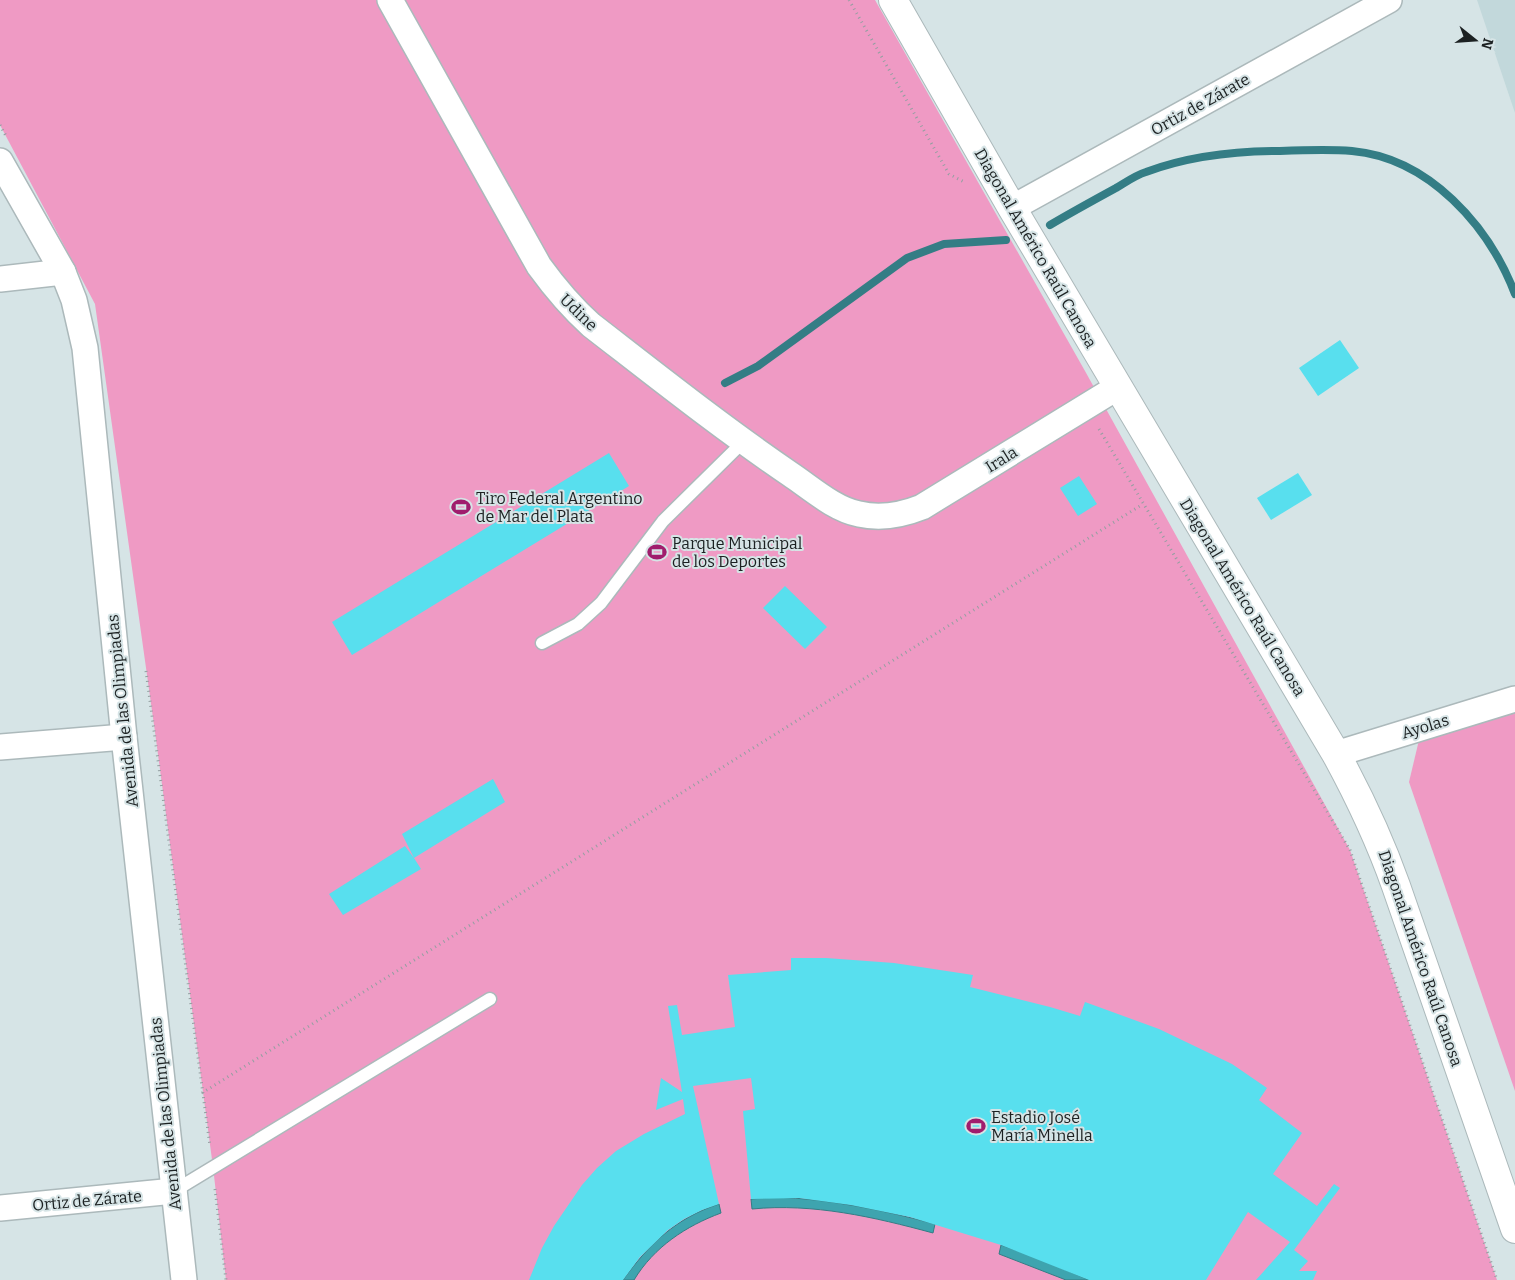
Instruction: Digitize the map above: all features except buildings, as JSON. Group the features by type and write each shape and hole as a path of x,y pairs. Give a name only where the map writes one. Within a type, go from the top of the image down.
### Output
{"street":[{"name":"Udine","path":"390,0 530,249 554,288 570,306 591,325 743,442 833,504 858,514 878,516"},
{"name":"Diagonal Américo Raúl Canosa","path":"893,0 1015,214 1336,754 1360,798 1379,838 1515,1229"},
{"name":"Ortiz de Zárate","path":"1015,214 1389,0"},
{"name":"Avenida de las Olimpiadas","path":"0,161 63,272 74,300 85,348 124,737 184,1280"},
{"path":"0,279 63,272"},
{"name":"Irala","path":"878,516 902,514 922,507 1118,387"},
{"name":"Ayolas","path":"1336,754 1515,699"},
{"path":"0,747 124,737"},
{"name":"Ortiz de Zárate","path":"0,1208 174,1191"}],"lane":[{"path":"542,643 578,624 601,604 663,521 743,442"},
{"path":"174,1191 490,999"}],"path":[{"path":"849,0 949,174 973,187"},
{"path":"1086,407 1350,850 1497,1280"},
{"path":"202,1093 1143,504"},
{"path":"155,732 226,1280"}],"shaded area":[{"name":"Parque Municipal de los Deportes","path":"0,0 875,0 1085,371 1350,850 1497,1280 226,1280 213,1167 155,732 95,304 0,125"},
{"path":"1477,0 1515,0 1515,113"},
{"path":"1515,711 1515,1091 1409,782 1419,740"}],"water":[{"path":"775,1197 816,1200 856,1206 935,1224 933,1233 866,1217 821,1210 798,1208 752,1209 751,1199"},
{"path":"719,1204 721,1213 683,1231 651,1257 634,1280 623,1280 653,1244 665,1234 690,1217"},
{"path":"1001,1245 1036,1257 1089,1280 1066,1280 999,1254"}],"waterway":[{"path":"1050,225 1138,175 1195,158 1246,152 1352,151 1380,156 1406,167 1431,181 1453,200 1489,244 1504,269 1515,294"},
{"path":"725,383 758,366 907,258 944,244 1006,240"}],"place":[{"name":"Tiro Federal Argentino de Mar del Plata","path":"461,507"},
{"name":"Parque Municipal de los Deportes","path":"657,552"},
{"name":"Estadio José María Minella","path":"976,1126"}]}
